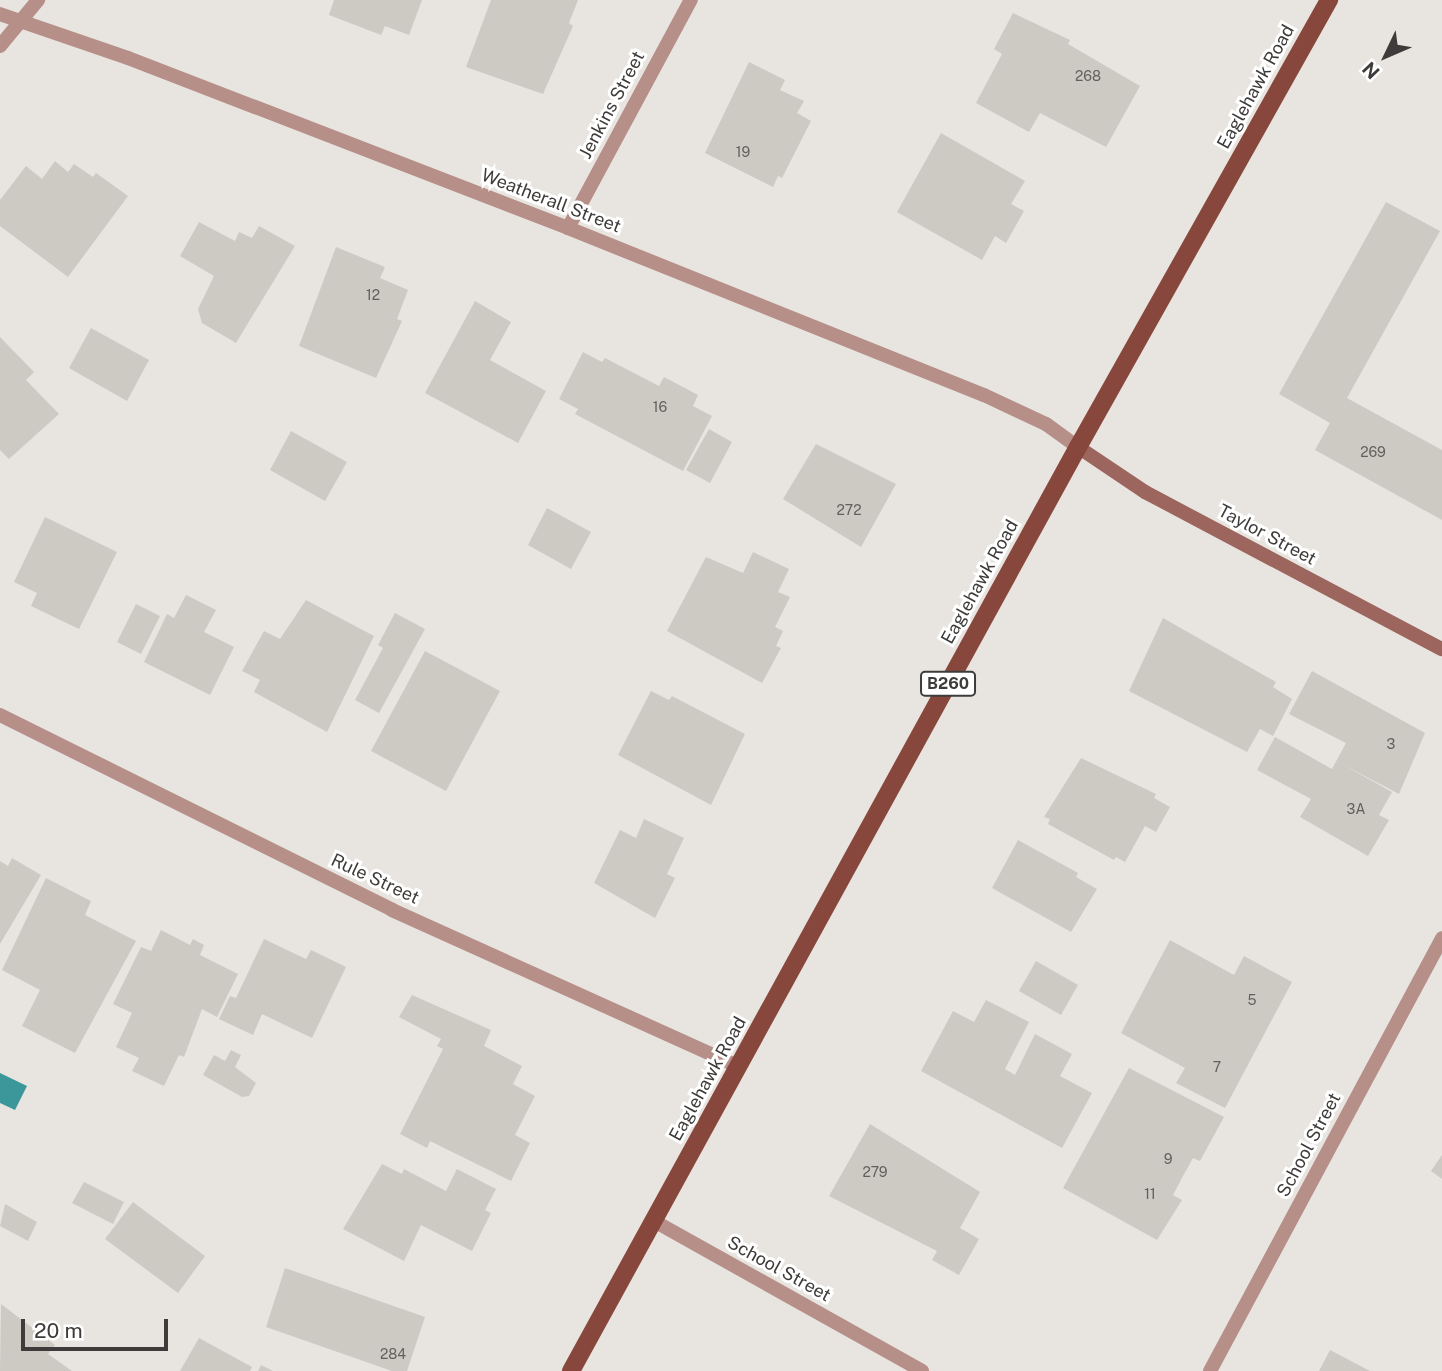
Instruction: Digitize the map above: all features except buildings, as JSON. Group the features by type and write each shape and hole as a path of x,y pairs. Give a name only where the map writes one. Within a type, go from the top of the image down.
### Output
{"main road":[{"name":"Eaglehawk Road","path":"571,1371 1078,447 1329,0"}],"street":[{"path":"0,46 38,0"},
{"name":"Jenkins Street","path":"569,228 691,0"},
{"name":"Weatherall Street","path":"0,14 569,228 984,395 1034,417 1078,447"},
{"name":"Taylor Street","path":"1078,447 1135,486 1442,649"},
{"name":"Rule Street","path":"0,715 392,910 739,1067"},
{"name":"School Street","path":"1210,1371 1442,938"},
{"name":"School Street","path":"654,1221 922,1371"}],"water":[{"path":"0,1073 27,1086 15,1110 0,1103"}]}
